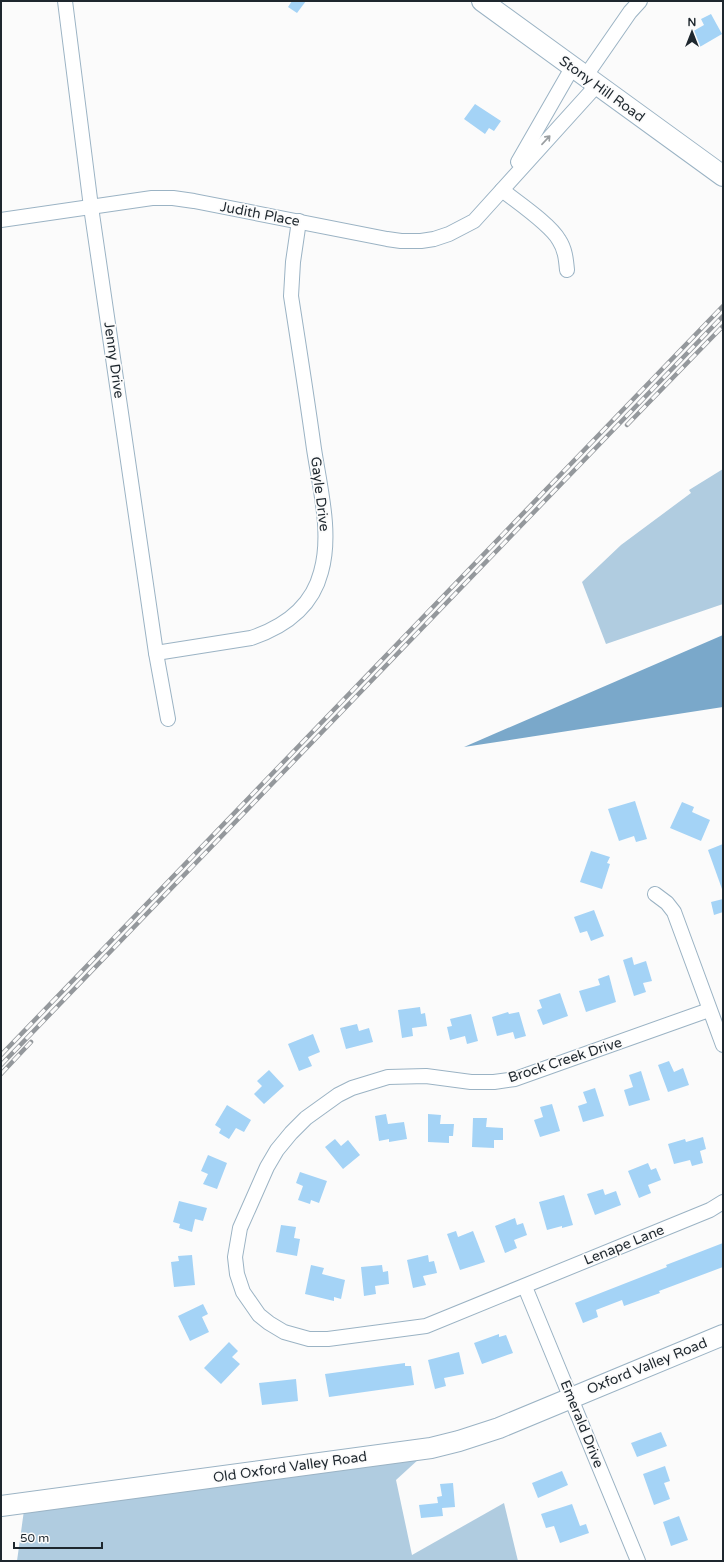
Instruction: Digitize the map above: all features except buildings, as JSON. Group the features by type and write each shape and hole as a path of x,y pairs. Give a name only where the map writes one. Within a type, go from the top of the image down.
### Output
{"street":[{"name":"Jenny Drive","path":"65,1 91,207 156,653 168,719"},
{"name":"Stony Hill Road","path":"482,1 584,77 723,176"},
{"path":"584,77 630,12 640,1"},
{"name":"Judith Place","path":"1,220 152,198 173,198 387,239 421,241 434,239 449,234 474,221 502,190 584,77"},
{"name":"Judith Place","path":"502,190 584,77"},
{"path":"502,190 553,231 560,240 568,270"},
{"name":"Gayle Drive","path":"156,653 251,638 272,630 299,611 316,586 321,573 326,537 291,296 293,262 299,222"},
{"path":"655,894 674,912 723,1045"},
{"name":"Brock Creek Drive","path":"525,1287 426,1326 328,1339 309,1339 284,1332 259,1315 243,1292 237,1274 235,1257 240,1228 267,1167 277,1150 306,1118 338,1095 352,1088 388,1077 426,1076 471,1082 494,1082 516,1079 709,1010"},
{"name":"Lenape Lane","path":"525,1287 710,1210 723,1202"},
{"name":"Emerald Drive","path":"525,1287 638,1561"},
{"name":"Oxford Valley Road","path":"571,1398 723,1335"},
{"name":"Old Oxford Valley Road","path":"1,1506 431,1448 499,1428 571,1398"}],"shaded area":[{"path":"723,469 723,604 606,644 582,582 621,545 691,493 689,490"},
{"path":"723,635 723,707 464,747"},
{"path":"431,1448 396,1480 412,1555 504,1503 518,1561 17,1561 25,1503"}],"railway":[{"path":"1,1055 723,306"},
{"path":"1,1065 723,316"},
{"path":"627,425 723,326"},
{"path":"1,1074 31,1042"}]}
